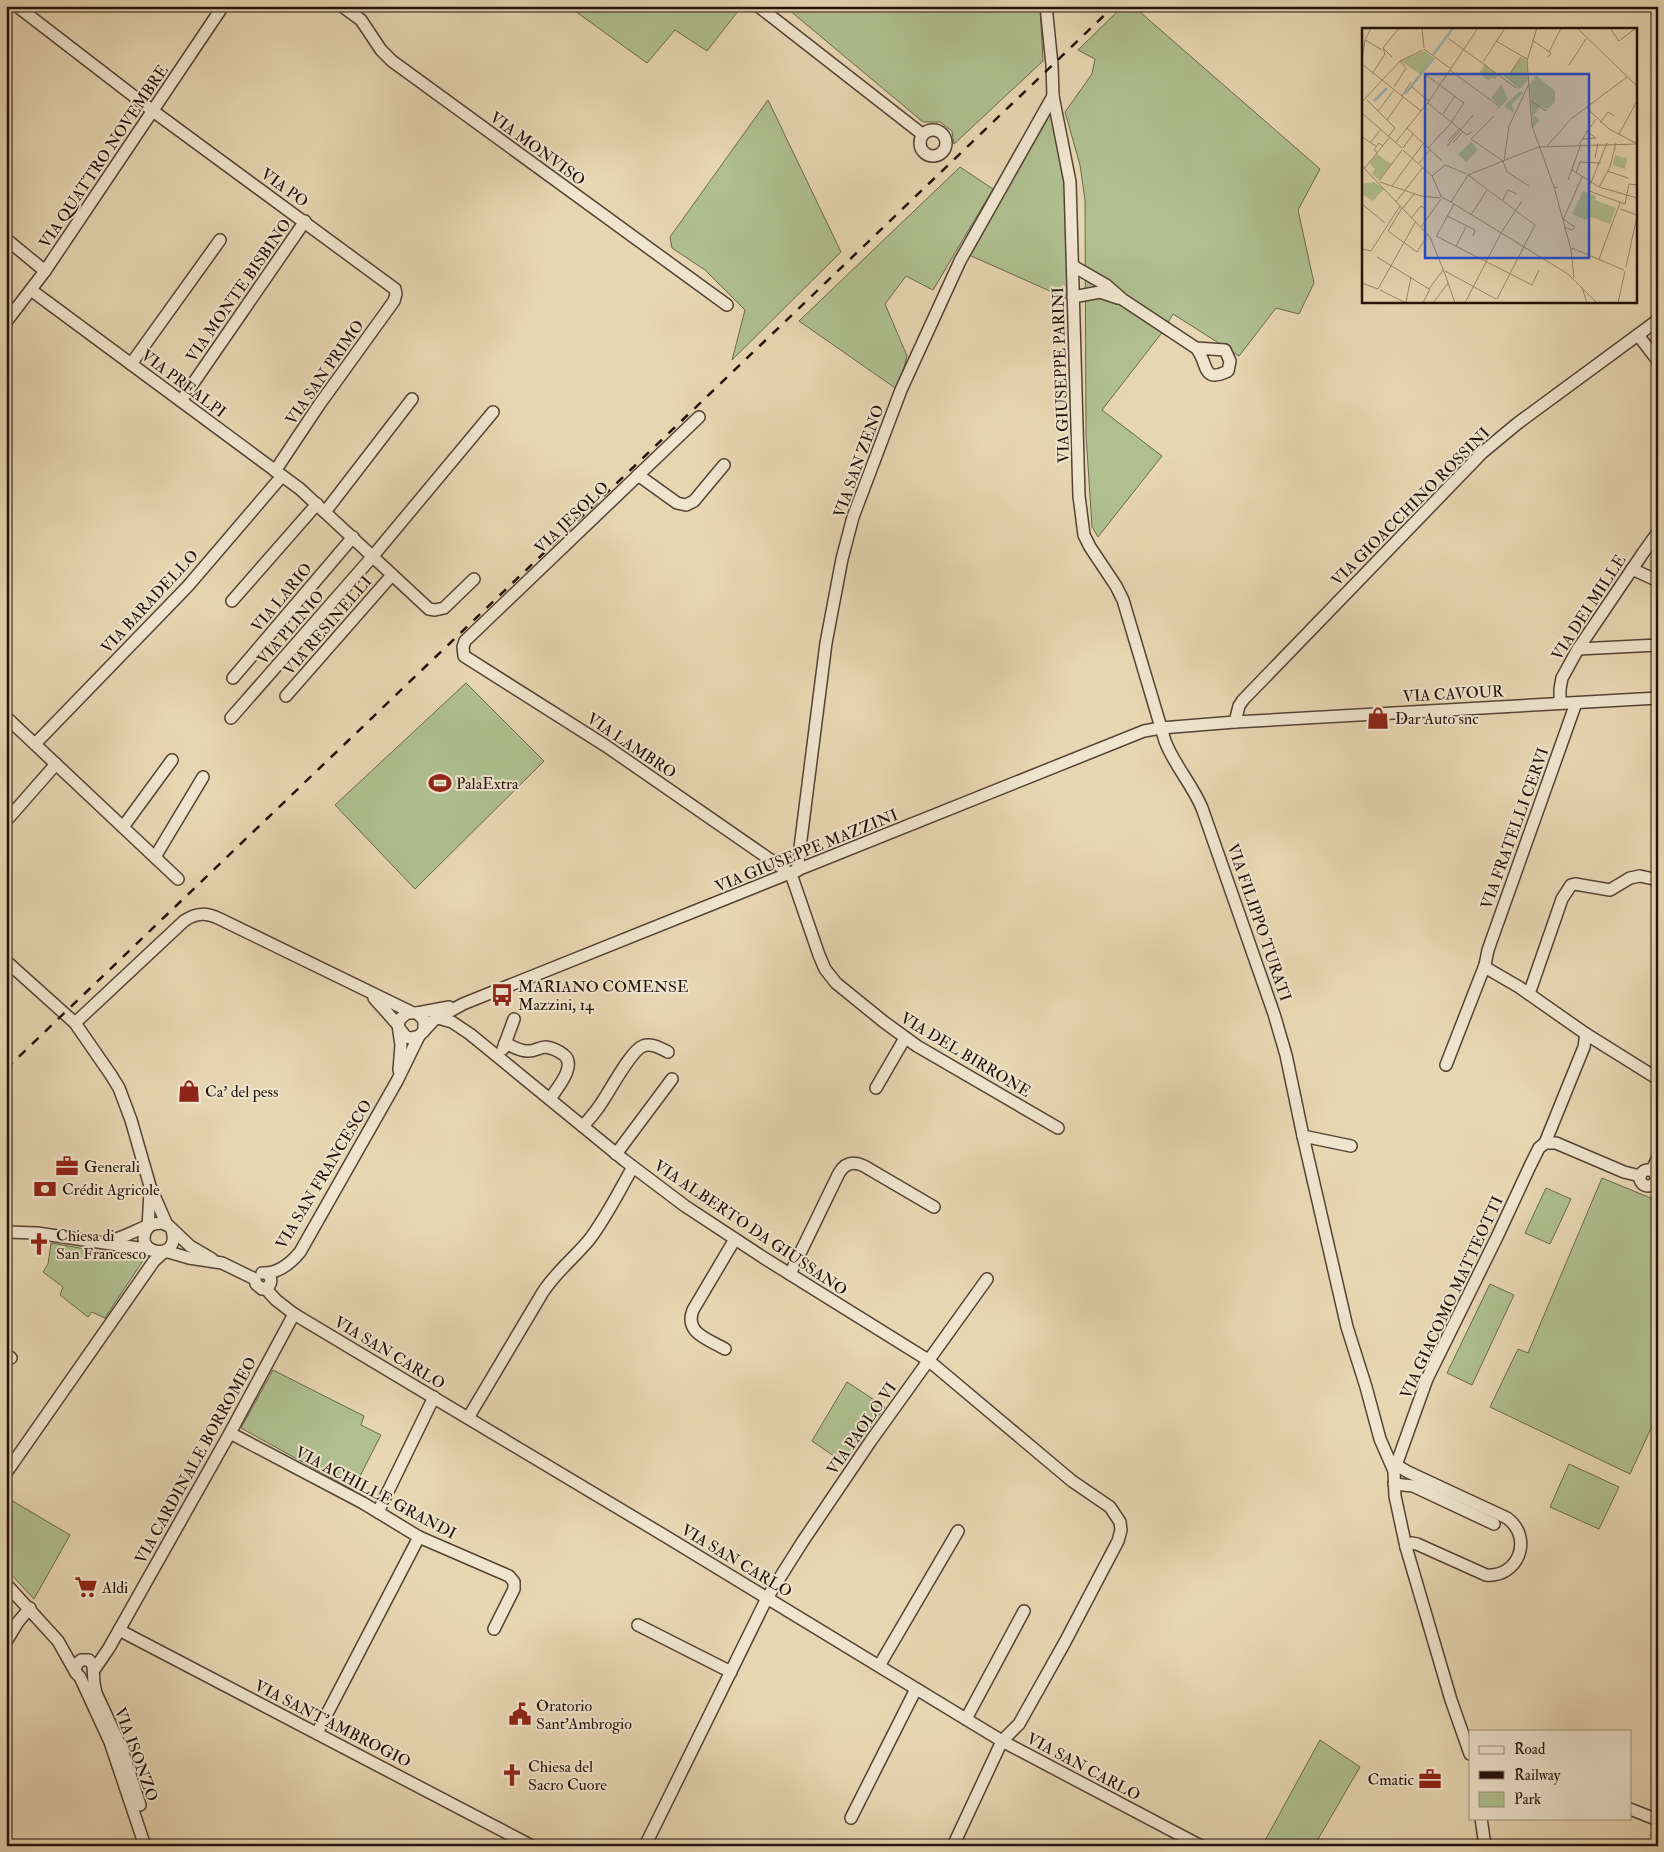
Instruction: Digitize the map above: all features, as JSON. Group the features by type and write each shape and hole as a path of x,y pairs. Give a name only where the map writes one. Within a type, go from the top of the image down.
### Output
{"street":[{"name":"VIA QUATTRO NOVEMBRE","path":"6,322 44,271 223,6"},
{"name":"VIA MONVISO","path":"342,6 361,20 381,50 392,60 726,306"},
{"path":"758,6 922,134"},
{"name":"VIA GIUSEPPE PARINI","path":"1046,6 1053,96 1069,175 1082,525 1088,544 1123,600 1161,728"},
{"name":"VIA PO","path":"18,7 153,110 391,285 396,292"},
{"name":"VIA SAN ZENO","path":"794,873 826,643 842,560 856,510 902,390 960,261 1053,96"},
{"name":"VIA MONTE BISBINO","path":"181,401 304,222"},
{"path":"6,239 44,271"},
{"path":"131,364 220,240"},
{"path":"1073,266 1106,285 1122,299 1196,348"},
{"name":"VIA PREALPI","path":"30,290 279,473 321,508 425,606 435,610 445,607 474,579"},
{"name":"VIA SAN PRIMO","path":"279,473 319,405 394,301 396,292"},
{"path":"1074,297 1100,292 1122,299"},
{"name":"VIA GIOACCHINO ROSSINI","path":"1235,722 1236,714 1243,700 1483,452 1518,423 1658,320"},
{"path":"1638,335 1658,361"},
{"path":"232,601 321,508 412,399"},
{"path":"373,556 494,412"},
{"name":"VIA JESOLO","path":"465,641 700,417"},
{"path":"638,475 676,503 686,506 694,501 724,465"},
{"name":"VIA BARADELLO","path":"35,744 188,586 279,473"},
{"name":"VIA DEI MILLE","path":"1560,704 1562,678 1578,650 1658,532"},
{"name":"VIA LARIO","path":"233,678 352,537"},
{"name":"VIA PLINIO","path":"231,718 373,556"},
{"path":"1632,569 1658,580"},
{"name":"VIA RESINELLI","path":"286,696 392,575"},
{"name":"VIA LAMBRO","path":"465,641 462,650 466,657 606,746 794,873"},
{"path":"1578,650 1658,645"},
{"name":"VIA CAVOUR","path":"1161,728 1235,722 1658,698"},
{"name":"VIA FRATELLI CERVI","path":"1446,1065 1485,965 1488,950 1576,702"},
{"path":"6,717 178,879"},
{"name":"VIA GIUSEPPE MAZZINI","path":"422,1033 438,1018 459,1009 1129,736 1161,728"},
{"name":"VIA FILIPPO TURATI","path":"1161,728 1170,753 1191,786 1202,808 1267,991 1280,1034 1347,1327 1380,1439 1395,1468"},
{"path":"123,827 172,760"},
{"path":"6,821 56,764"},
{"path":"155,858 203,777"},
{"name":"VIA DEL BIRRONE","path":"794,873 819,956 827,973 845,991 904,1038 1058,1128"},
{"path":"1529,994 1562,899 1571,885 1575,884 1610,890 1630,878 1640,876 1658,880"},
{"path":"74,1023 184,921 192,916 201,914 220,919 367,992 414,1013 424,1020 422,1033 411,1038 406,1037 367,992"},
{"path":"6,961 74,1023 119,1088 137,1137 150,1186 174,1240 172,1245 154,1261 6,1473"},
{"path":"1485,965 1488,969 1529,994 1586,1034 1658,1079"},
{"name":"VIA GIUSEPPE MAZZINI","path":"414,1013 459,1009"},
{"name":"VIA ALBERTO DA GIUSSANO","path":"459,1009 463,1025 470,1034"},
{"path":"399,1027 403,1016 414,1013"},
{"name":"VIA ALBERTO DA GIUSSANO","path":"438,1018 452,1022 470,1034 616,1154 679,1201 734,1239 928,1360 1075,1483 1108,1505 1115,1513 1120,1522 1121,1530 1118,1542 1019,1724 1002,1741 953,1846"},
{"path":"500,1058 514,1019"},
{"name":"VIA SAN FRANCESCO","path":"397,1081 401,1054 399,1027"},
{"name":"VIA SAN FRANCESCO","path":"255,1279 258,1274 268,1274 284,1266 300,1252 397,1081 422,1033"},
{"name":"VIA GIACOMO MATTEOTTI","path":"1469,1751 1451,1700 1406,1547 1394,1484 1395,1468 1427,1379 1539,1148 1545,1143 1584,1048 1586,1034"},
{"path":"876,1088 904,1038"},
{"path":"505,1043 526,1051 547,1048 561,1052 566,1057 568,1069 550,1098"},
{"path":"583,1126 599,1107 638,1048 645,1045 654,1046 668,1052"},
{"path":"616,1154 672,1079"},
{"path":"1303,1136 1351,1146"},
{"path":"1545,1143 1556,1143 1624,1172 1640,1176 1645,1171 1655,1179"},
{"path":"1655,1179 1658,1157"},
{"path":"790,1274 838,1173 846,1165 862,1164 934,1206"},
{"path":"468,1418 543,1292 555,1275 580,1250 594,1232 633,1167"},
{"path":"150,1186 148,1227 144,1238 148,1247 152,1250"},
{"path":"96,1243 119,1239 157,1223 170,1228 190,1246 215,1261 255,1279 258,1286 268,1287 271,1280 268,1274"},
{"path":"6,1232 37,1233 96,1243 161,1252 166,1251 215,1261"},
{"path":"725,1349 694,1330 690,1317 734,1239"},
{"name":"VIA PAOLO VI","path":"645,1846 767,1598 803,1540 928,1360 987,1279"},
{"name":"VIA SAN CARLO","path":"265,1288 294,1314 1002,1741 1201,1846"},
{"name":"VIA CARDINALE BORROMEO","path":"94,1672 230,1433 294,1314"},
{"path":"378,1512 434,1397"},
{"name":"VIA ACHILLE GRANDI","path":"230,1433 378,1512 419,1537 509,1576 513,1579 513,1591 494,1629"},
{"path":"1395,1468 1408,1472 1507,1518 1515,1524 1521,1537 1519,1553 1515,1562 1507,1569 1493,1575 1486,1575 1417,1544 1412,1543 1406,1547"},
{"path":"1394,1484 1413,1486 1494,1524"},
{"path":"879,1666 958,1531"},
{"path":"317,1733 419,1537"},
{"name":"VIA ISONZO","path":"6,1584 30,1608 81,1667 113,1750 146,1846"},
{"path":"6,1642 18,1622 30,1608"},
{"path":"966,1719 1024,1611"},
{"path":"638,1625 730,1672"},
{"name":"VIA SANT'AMBROGIO","path":"119,1630 532,1846"},
{"path":"94,1672 89,1677 81,1667 109,1648"},
{"name":"VIA ISONZO","path":"94,1672 96,1694 124,1755 153,1846"},
{"path":"851,1818 916,1689"},
{"name":"VIA GIACOMO MATTEOTTI","path":"1461,1725 1469,1734"},
{"path":"1632,1810 1658,1820"},
{"path":"1481,1820 1485,1846"}],"green space":[{"path":"568,6 742,6 707,51 675,30 647,63"},
{"path":"790,6 842,6 852,12 856,6 1040,6 1043,61 954,144 952,131 940,122 923,122 788,9"},
{"path":"1123,6 1133,6 1320,169 1298,210 1314,283 1299,314 1276,308 1239,356 1173,314 1164,330 1102,410 1162,456 1098,537 1092,527 1086,435 1085,200 1080,165 1065,112 1092,74 1095,59 1078,50"},
{"path":"768,100 841,252 732,360 745,310 705,270 672,248 670,237"},
{"path":"1051,109 1066,177 1070,300 969,255"},
{"path":"960,167 993,189 933,290 906,276 885,304 907,356 898,390 799,321"},
{"name":"PalaExtra","path":"466,683 544,761 415,889 335,805"},
{"path":"1602,1178 1658,1201 1658,1426 1653,1424 1630,1474 1490,1407 1518,1349 1528,1353"},
{"path":"1546,1188 1571,1199 1550,1244 1525,1233"},
{"path":"51,1243 144,1259 105,1318 92,1312 88,1317 60,1295 63,1287 43,1272 48,1264"},
{"path":"1490,1284 1514,1295 1472,1385 1447,1373"},
{"path":"273,1370 364,1416 361,1425 381,1435 353,1490 241,1428"},
{"path":"847,1382 885,1407 844,1463 812,1441"},
{"path":"1569,1464 1619,1487 1599,1529 1550,1507"},
{"path":"6,1497 70,1535 34,1599 6,1569"},
{"path":"1320,1740 1360,1767 1314,1846 1262,1846"}],"railway":[{"path":"6,1069 1114,6"}],"place":[{"name":"Dar Auto snc","path":"1378,718"},
{"name":"PalaExtra","path":"440,783"},
{"name":"MARIANO COMENSE Mazzini, 14","path":"502,995"},
{"name":"Ca' del pess","path":"189,1091"},
{"name":"Generali","path":"67,1166"},
{"name":"Crédit Agricole","path":"45,1189"},
{"name":"Chiesa di San Francesco","path":"39,1244"},
{"name":"Aldi","path":"86,1587"},
{"name":"Oratorio Sant'Ambrogio","path":"520,1714"},
{"name":"Chiesa del Sacro Cuore","path":"512,1775"},
{"name":"Cmatic","path":"1430,1779"}]}
